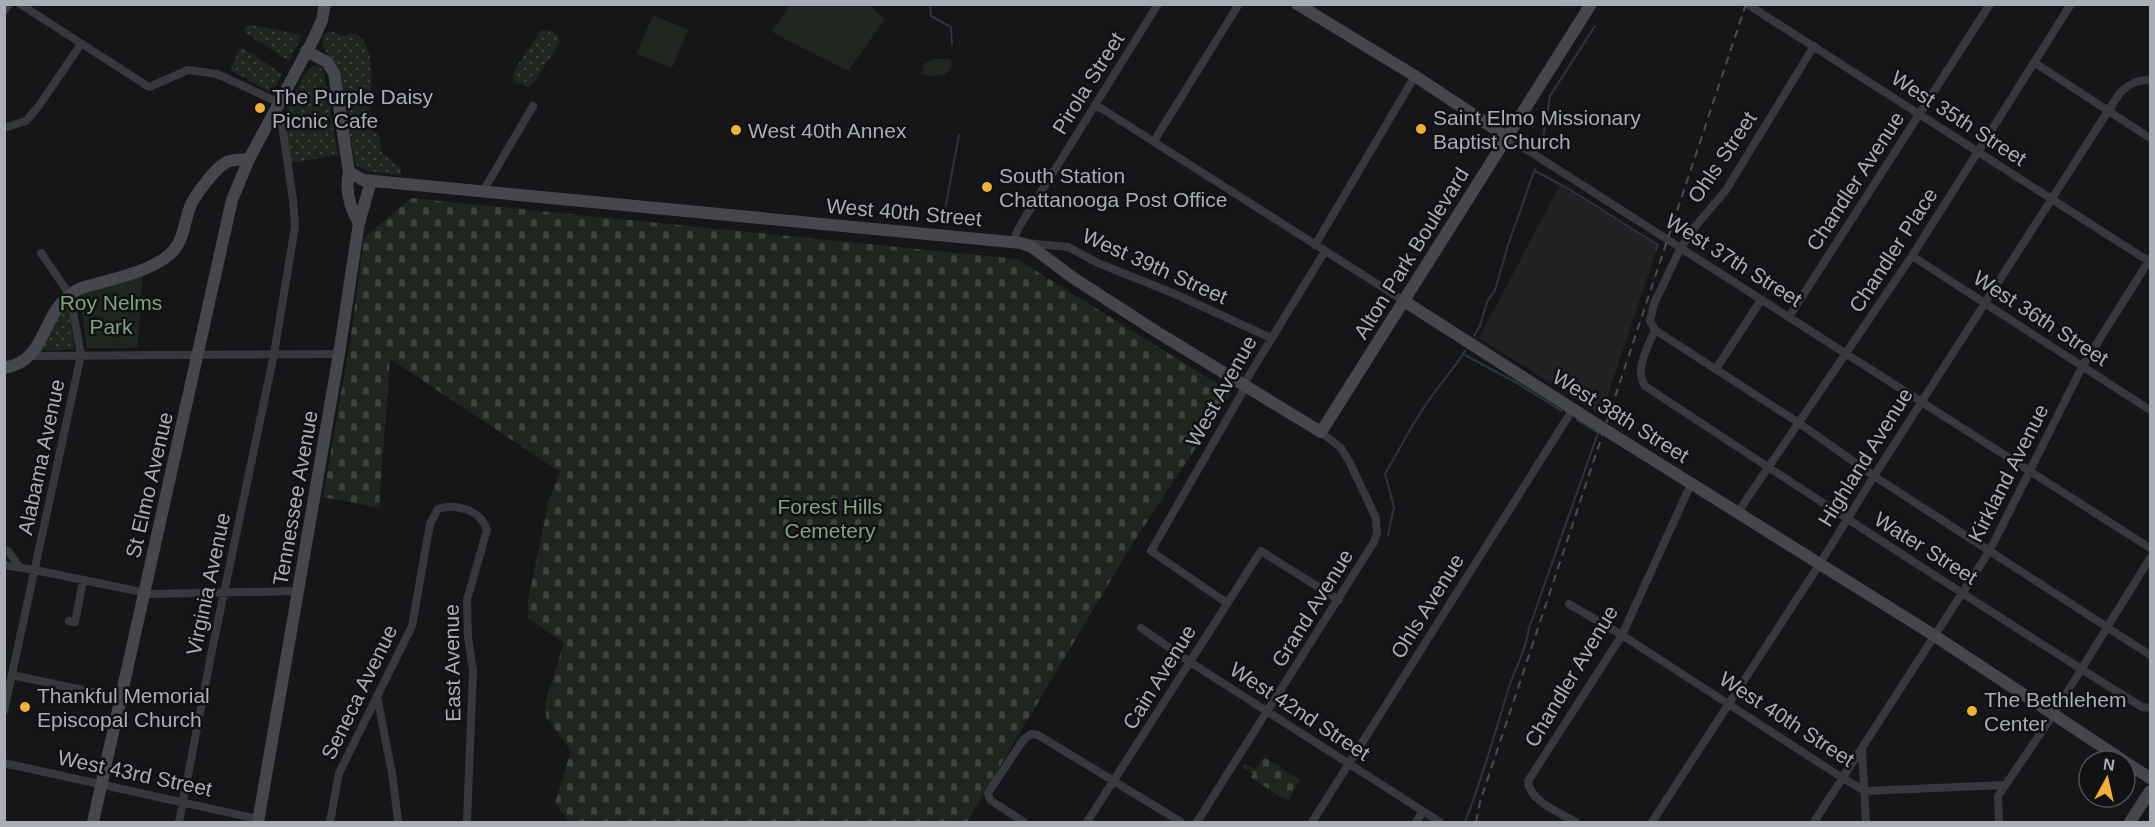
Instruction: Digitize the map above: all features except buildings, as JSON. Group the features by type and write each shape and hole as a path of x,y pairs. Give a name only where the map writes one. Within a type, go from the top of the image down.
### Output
{"main road":[{"path":"277,108 322,20 326,4"},
{"name":"West 37th Street","path":"1297,4 1507,137"},
{"name":"Alton Park Boulevard","path":"1321,432 1591,4"},
{"path":"306,51 327,62 334,73 349,172 347,182 349,197 352,211 359,223"},
{"name":"St Elmo Avenue","path":"93,822 231,200 249,159 277,108"},
{"path":"5,367 19,365 31,356 53,312 77,290 157,263 168,257 178,245 190,206 221,166 233,160 249,159"},
{"name":"West 40th Street","path":"349,172 357,178 371,181 482,193 1017,242 1032,247 1072,277 1321,432"},
{"name":"Tennessee Avenue","path":"258,821 339,354 359,223 371,181"},
{"name":"West 38th Street","path":"1404,301 1819,565 1935,636 2106,749"},
{"name":"West 38th Street","path":"2137,769 2151,778"},
{"path":"2130,822 2151,791"}],"street":[{"path":"4,11 9,4"},
{"path":"20,4 149,87 188,70 217,74 277,108"},
{"name":"Pirola Street","path":"1017,242 1018,229 1158,4"},
{"path":"1154,141 1239,4"},
{"name":"West 35th Street","path":"1747,4 2150,260"},
{"name":"Chandler Avenue","path":"1789,317 1990,4"},
{"name":"Chandler Place","path":"1738,512 1912,256 2071,4"},
{"path":"4,128 26,121 81,44"},
{"name":"Ohls Street","path":"1650,321 1654,304 1680,249 1694,228 1726,190 1814,46"},
{"path":"2034,63 2151,138"},
{"path":"1315,245 1414,76"},
{"name":"Highland Avenue","path":"1652,822 1819,565 2119,94 2129,84 2138,80 2151,80"},
{"name":"West 38th Street","path":"1096,105 1404,301"},
{"path":"482,193 533,106"},
{"name":"Virginia Avenue","path":"180,822 212,650 274,354 295,227 281,117 277,108"},
{"name":"West 37th Street","path":"1507,137 2151,548"},
{"name":"West 39th Street","path":"1017,242 1068,247 1098,263 1175,294 1271,338"},
{"name":"West Avenue","path":"1227,603 1151,551 1271,338 1325,251"},
{"name":"Alabama Avenue","path":"4,711 81,355 70,295 41,252"},
{"name":"West 36th Street","path":"1912,256 2151,410"},
{"name":"Kirkland Avenue","path":"1814,822 1990,550 2082,367 2150,260"},
{"path":"1716,369 1761,300"},
{"name":"Water Street","path":"1650,321 1655,330 2151,656"},
{"name":"Water Street","path":"1655,330 1640,370 1645,386 1768,468 2082,669 2142,707 2151,708"},
{"path":"31,356 339,354"},
{"name":"Ohls Avenue","path":"1312,822 1573,409"},
{"name":"West 40th Street","path":"1321,432 1341,448 1376,518 1377,533"},
{"name":"Chandler Avenue","path":"1576,822 1534,796 1528,789 1528,781 1622,635 1691,484"},
{"name":"East Avenue","path":"438,509 449,505 471,512 481,520 487,530 467,600 468,637 474,671 467,822"},
{"name":"Seneca Avenue","path":"330,822 339,773 412,626 430,524 438,509"},
{"name":"Grand Avenue","path":"1197,822 1339,600 1374,542 1377,533"},
{"path":"8,551 19,566"},
{"name":"Cain Avenue","path":"1087,822 1261,551 1339,600"},
{"path":"1999,822 1998,796 2053,715 2151,558"},
{"path":"4,565 19,566 144,594 298,591"},
{"path":"69,621 75,622 83,581"},
{"name":"West 40th Street","path":"1569,604 1622,635 1865,790 2005,785"},
{"name":"West 42nd Street","path":"1141,628 1190,662 1440,822"},
{"path":"12,675 120,698"},
{"path":"377,696 393,779 398,822"},
{"path":"1024,822 990,800 988,793 1024,739 1031,734 1038,735 1180,822"},
{"path":"1863,749 1866,822"},
{"name":"West 43rd Street","path":"4,763 184,802 258,821"},
{"path":"1416,822 1423,811"}],"shaded area":[{"path":"1560,185 1658,246 1601,415 1479,338"}],"green space":[{"path":"791,4 869,5 885,19 848,71 775,34 773,29"},
{"path":"653,15 688,30 672,68 637,54"},
{"path":"249,25 302,35 289,61 246,33 245,28"},
{"path":"541,30 551,31 559,37 559,44 533,84 528,87 516,81 513,76 515,69"},
{"path":"331,31 344,36 355,33 362,38 366,46 371,63 372,99 368,100 371,113 346,117 338,71 322,44 324,34"},
{"path":"241,47 282,74 272,93 230,70"},
{"path":"935,59 949,59 951,68 945,75 922,74 923,64"},
{"path":"312,66 319,66 324,72 338,155 291,163 285,115 302,78"},
{"path":"371,117 374,132 378,132 382,153 401,168 401,175 367,171 356,165 347,122"},
{"name":"Forest Hills Cemetery","path":"411,198 1017,259 1232,393 1131,546 967,822 569,822 555,803 571,751 546,717 545,703 564,643 528,618 528,601 549,500 560,472 390,359 379,508 323,497 350,342 364,238"},
{"name":"Roy Nelms Park","path":"139,273 143,276 137,348 87,348 79,294"},
{"path":"65,305 68,306 75,349 41,351"},
{"path":"1264,757 1300,780 1288,801 1251,778 1253,773 1243,768 1245,764 1256,769"}],"waterway":[{"path":"930,4 931,16 951,27 952,44"},
{"path":"1541,150 1550,96 1595,26"},
{"path":"943,220 959,135"},
{"path":"1474,336 1480,326 1487,302 1495,290 1535,169"},
{"path":"1535,171 1569,189 1658,245 1656,250"},
{"path":"1388,535 1394,507 1385,474 1421,412 1465,351"},
{"path":"1463,354 1517,383 1562,411"},
{"path":"1465,822 1529,628 1598,433 1577,420"}],"railway":[{"path":"1476,822 1480,802 1746,4"}],"place":[{"name":"The Purple Daisy Picnic Cafe","path":"260,108"},
{"name":"Saint Elmo Missionary Baptist Church","path":"1421,129"},
{"name":"West 40th Annex","path":"736,130"},
{"name":"South Station Chattanooga Post Office","path":"987,187"},
{"name":"Thankful Memorial Episcopal Church","path":"25,707"},
{"name":"The Bethlehem Center","path":"1972,711"}]}
